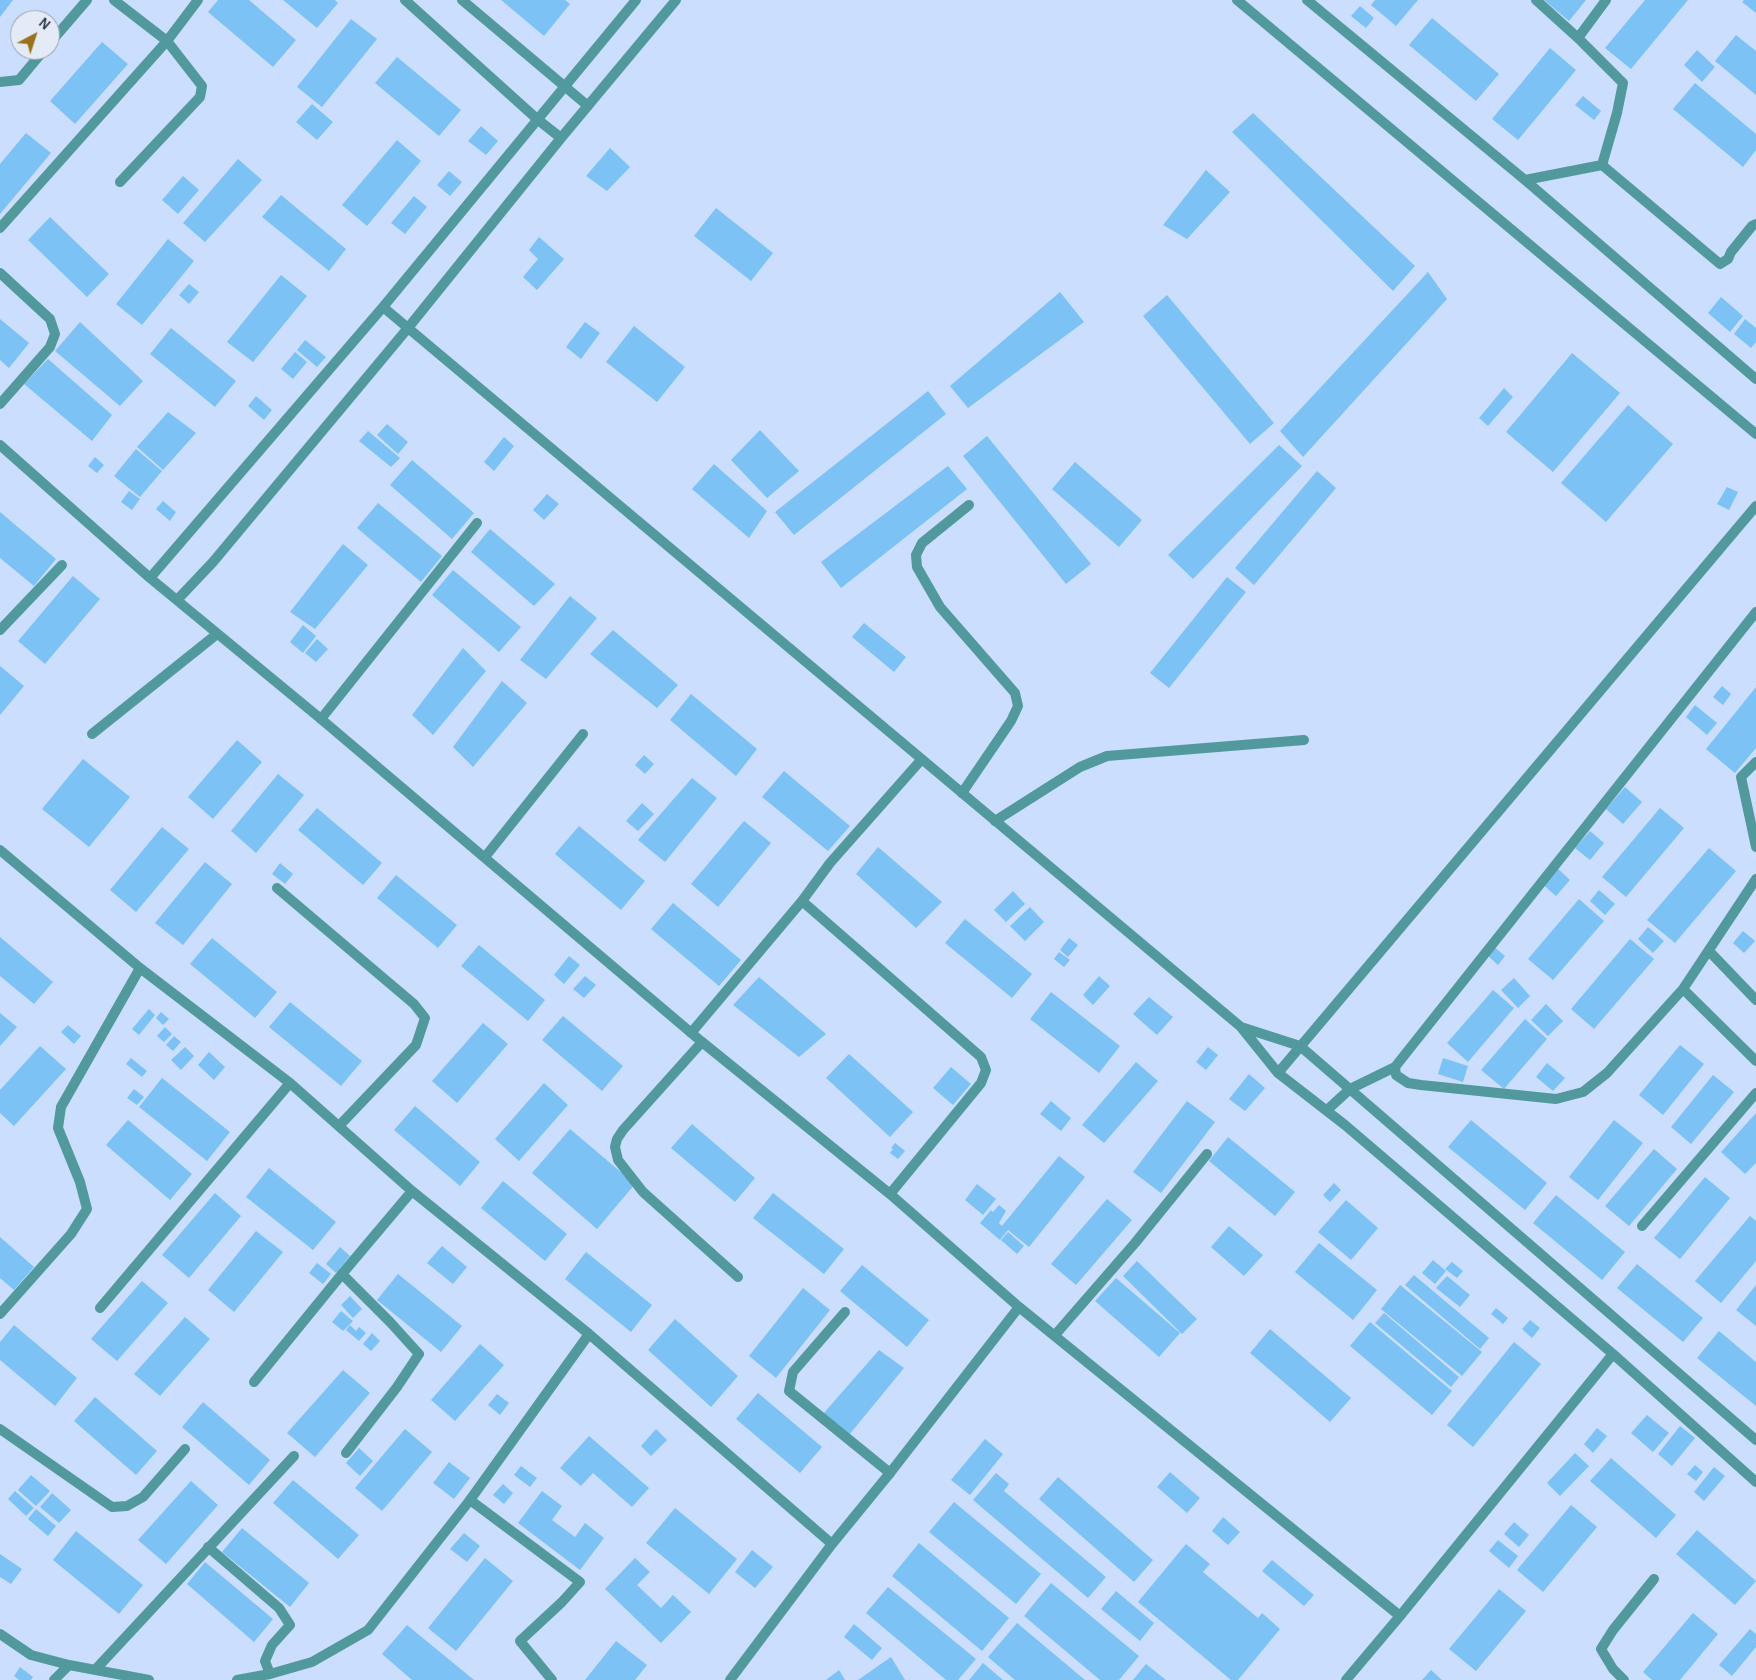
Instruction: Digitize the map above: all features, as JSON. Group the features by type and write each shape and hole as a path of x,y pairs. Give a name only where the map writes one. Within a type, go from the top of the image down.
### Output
{"street":[{"path":"60,31 87,0"},
{"path":"114,0 167,41 202,86 200,97 120,182"},
{"path":"0,228 167,41 198,0"},
{"path":"405,0 560,138"},
{"path":"462,0 588,106"},
{"path":"150,578 383,307 636,0"},
{"path":"178,599 213,562 408,328 560,138 676,0"},
{"path":"1237,0 1756,434"},
{"path":"1307,0 1525,180 1756,379"},
{"path":"1536,0 1578,38 1623,84 1602,165"},
{"path":"1578,38 1606,0"},
{"path":"0,82 19,80 36,60"},
{"path":"1525,180 1602,165"},
{"path":"1602,165 1720,264 1728,259 1731,252 1752,226 1756,224"},
{"path":"0,273 50,319 55,334 50,347 0,404"},
{"path":"383,307 1241,1027 1278,1073 1327,1110 1613,1354 1756,1482"},
{"path":"0,445 150,578 178,599 217,634 321,719 691,1033 890,1194 1019,1307 1400,1616"},
{"path":"962,793 1011,721 1018,706 1016,693 940,607 917,567 916,555 922,543 969,505"},
{"path":"1278,1073 1756,506"},
{"path":"321,719 478,523"},
{"path":"0,630 62,565"},
{"path":"1327,1110 1350,1088 1395,1068 1756,612"},
{"path":"92,734 217,634"},
{"path":"485,857 582,734"},
{"path":"995,821 1080,767 1107,756 1304,740"},
{"path":"691,1033 802,901 830,863 922,760"},
{"path":"1756,762 1741,777 1756,847"},
{"path":"0,850 140,968 290,1083 412,1191 590,1334 832,1544"},
{"path":"1395,1068 1396,1075 1408,1083 1414,1084 1556,1099 1583,1092 1607,1073 1682,989 1756,879"},
{"path":"277,888 414,1004 425,1018 416,1045 339,1126"},
{"path":"802,901 981,1056 986,1070 981,1083 890,1194"},
{"path":"1709,951 1756,1000"},
{"path":"0,1314 72,1234 87,1209 80,1182 58,1128 61,1107 140,968"},
{"path":"1682,989 1756,1061"},
{"path":"1241,1027 1300,1046 1756,1440"},
{"path":"702,1042 624,1130 617,1139 615,1147 618,1160 643,1192 738,1276"},
{"path":"100,1308 290,1083"},
{"path":"1642,1226 1756,1093"},
{"path":"1054,1334 1135,1243 1207,1154"},
{"path":"254,1382 412,1191"},
{"path":"342,1274 419,1354 397,1387 346,1453"},
{"path":"730,1680 832,1544 890,1473 1019,1307"},
{"path":"845,1312 793,1372 790,1391 890,1473"},
{"path":"237,1680 270,1674 312,1662 368,1630 470,1500 590,1334"},
{"path":"1346,1680 1613,1354"},
{"path":"0,1429 112,1507 127,1506 142,1497 185,1449"},
{"path":"95,1670 294,1456"},
{"path":"470,1500 580,1582 562,1602 520,1641 552,1680"},
{"path":"208,1547 280,1608 290,1625 272,1645 268,1653 265,1661 270,1674"},
{"path":"1624,1680 1613,1669 1601,1649 1612,1630 1654,1579"},
{"path":"0,1634 32,1655 70,1665 149,1680"},
{"path":"54,1680 70,1665"}],"building":[{"path":"0,0 13,0 0,17"},
{"path":"218,0 249,0 296,40 273,67 208,12"},
{"path":"283,0 335,0 338,3 317,28"},
{"path":"501,0 565,0 570,4 544,36"},
{"path":"1375,0 1418,0 1396,26 1371,5"},
{"path":"1544,0 1586,0 1569,21"},
{"path":"1645,0 1688,0 1631,69 1605,48"},
{"path":"1744,0 1756,0 1756,13 1742,2"},
{"path":"1360,6 1374,18 1366,28 1351,16"},
{"path":"1432,18 1499,74 1476,101 1409,45"},
{"path":"351,19 377,39 322,107 297,87"},
{"path":"1736,35 1756,51 1756,95 1715,61"},
{"path":"102,42 128,64 75,124 50,101"},
{"path":"1550,48 1576,70 1518,140 1492,119"},
{"path":"1697,50 1715,67 1702,82 1684,65"},
{"path":"397,57 461,110 439,136 375,83"},
{"path":"1695,83 1756,134 1756,150 1743,167 1673,109"},
{"path":"1583,96 1601,111 1594,120 1575,105"},
{"path":"312,104 333,122 317,140 296,122"},
{"path":"1253,113 1415,266 1393,291 1232,132"},
{"path":"481,126 498,141 486,155 468,141"},
{"path":"26,133 51,153 0,214 0,164"},
{"path":"397,140 421,161 367,226 342,205"},
{"path":"610,148 630,167 607,191 586,176"},
{"path":"238,159 262,180 205,242 183,223"},
{"path":"1206,170 1230,192 1187,239 1163,225"},
{"path":"449,171 462,182 450,196 437,185"},
{"path":"183,176 199,190 178,214 162,200"},
{"path":"281,195 346,249 329,271 262,217"},
{"path":"414,196 427,207 405,234 391,223"},
{"path":"716,208 773,253 751,281 694,236"},
{"path":"50,217 109,274 87,297 28,240"},
{"path":"539,237 564,259 537,290 523,277 538,259 529,250"},
{"path":"168,239 194,261 142,325 116,304"},
{"path":"1428,272 1447,299 1303,457 1280,431"},
{"path":"281,275 307,296 253,362 227,342"},
{"path":"189,284 199,292 189,304 179,295"},
{"path":"1060,292 1084,322 968,408 950,386"},
{"path":"1167,295 1274,423 1250,444 1143,316"},
{"path":"1721,297 1743,316 1730,332 1708,313"},
{"path":"0,319 29,343 9,368 0,360"},
{"path":"1745,319 1756,328 1756,342 1751,348 1734,334"},
{"path":"80,322 143,381 120,406 55,351"},
{"path":"585,322 600,333 581,359 566,347"},
{"path":"634,326 685,367 657,402 606,362"},
{"path":"171,328 236,381 215,407 150,354"},
{"path":"305,340 326,357 317,367 297,350"},
{"path":"295,352 307,362 293,379 281,369"},
{"path":"1572,353 1620,393 1553,472 1506,432"},
{"path":"48,359 112,415 92,441 24,384"},
{"path":"1504,388 1513,397 1488,426 1479,418"},
{"path":"928,391 946,414 794,535 775,512"},
{"path":"256,396 272,410 264,420 248,406"},
{"path":"1628,405 1673,444 1606,522 1561,483"},
{"path":"168,412 196,433 163,470 137,447"},
{"path":"387,424 408,442 398,454 377,435"},
{"path":"760,430 799,471 767,498 731,460"},
{"path":"368,431 400,458 391,467 359,441"},
{"path":"987,436 1091,564 1066,584 963,456"},
{"path":"504,437 514,446 494,471 484,462"},
{"path":"1279,445 1302,466 1193,579 1168,555"},
{"path":"136,449 162,471 140,497 114,476"},
{"path":"95,457 104,465 97,473 88,466"},
{"path":"412,460 474,513 452,539 390,485"},
{"path":"1075,462 1142,520 1119,547 1052,489"},
{"path":"714,464 767,511 749,538 692,489"},
{"path":"948,466 967,489 841,588 821,562"},
{"path":"1317,471 1336,488 1254,585 1235,568"},
{"path":"1727,487 1738,492 1729,510 1717,504"},
{"path":"129,491 140,499 132,510 121,502"},
{"path":"547,494 559,504 544,520 533,510"},
{"path":"163,501 176,512 170,521 156,509"},
{"path":"378,503 442,556 421,582 357,528"},
{"path":"0,512 56,559 34,586 0,558"},
{"path":"490,529 555,584 534,606 471,552"},
{"path":"343,544 368,565 315,629 290,612"},
{"path":"453,570 521,627 499,652 432,595"},
{"path":"73,576 100,599 45,664 18,641"},
{"path":"1227,577 1246,592 1169,688 1150,673"},
{"path":"570,596 597,618 546,679 520,660"},
{"path":"864,623 906,657 894,672 852,637"},
{"path":"303,625 316,636 303,653 290,642"},
{"path":"613,630 678,685 657,708 590,654"},
{"path":"317,639 328,649 316,662 305,653"},
{"path":"463,648 486,671 433,735 412,715"},
{"path":"0,666 24,686 0,715"},
{"path":"502,681 527,703 473,767 453,747"},
{"path":"1722,686 1731,694 1723,705 1713,697"},
{"path":"1756,687 1756,748 1735,773 1706,749"},
{"path":"691,694 757,749 736,776 670,720"},
{"path":"1695,705 1717,723 1707,735 1686,717"},
{"path":"237,740 262,762 213,819 188,797"},
{"path":"644,755 654,764 645,774 635,765"},
{"path":"83,759 130,797 89,847 42,809"},
{"path":"784,771 850,826 828,851 762,797"},
{"path":"278,774 304,795 256,853 231,831"},
{"path":"692,778 717,798 665,862 638,840"},
{"path":"1625,787 1642,802 1623,824 1606,809"},
{"path":"642,803 654,814 638,831 626,821"},
{"path":"317,808 382,863 363,885 298,830"},
{"path":"1660,808 1684,828 1626,897 1602,877"},
{"path":"744,821 771,843 718,907 691,884"},
{"path":"579,826 645,881 621,910 555,854"},
{"path":"162,827 189,849 136,912 110,890"},
{"path":"1590,831 1604,843 1590,860 1575,848"},
{"path":"878,847 942,902 916,928 856,874"},
{"path":"1709,848 1736,871 1675,943 1647,920"},
{"path":"205,862 232,884 183,945 155,923"},
{"path":"280,863 293,874 285,884 272,874"},
{"path":"1556,867 1570,880 1556,896 1541,883"},
{"path":"396,875 457,925 438,948 377,898"},
{"path":"1599,890 1615,904 1605,915 1590,901"},
{"path":"1013,891 1025,904 1006,922 994,910"},
{"path":"1579,899 1604,921 1553,980 1528,959"},
{"path":"673,903 741,960 719,986 651,929"},
{"path":"1030,907 1044,922 1025,941 1010,926"},
{"path":"965,919 1032,974 1012,998 945,943"},
{"path":"1648,927 1664,941 1653,953 1638,939"},
{"path":"1743,931 1755,941 1744,953 1733,943"},
{"path":"0,937 53,982 34,1004 0,976"},
{"path":"212,938 277,992 255,1018 190,964"},
{"path":"1069,938 1078,945 1068,957 1060,950"},
{"path":"1630,939 1654,959 1594,1029 1571,1009"},
{"path":"479,945 545,1000 528,1021 461,966"},
{"path":"1493,946 1505,956 1498,965 1486,954"},
{"path":"1059,952 1070,960 1064,967 1054,959"},
{"path":"569,956 580,965 564,984 554,975"},
{"path":"585,976 596,985 584,998 573,989"},
{"path":"1099,976 1110,986 1093,1005 1083,995"},
{"path":"759,977 826,1034 799,1057 733,1005"},
{"path":"1514,978 1530,996 1518,1008 1501,990"},
{"path":"1493,990 1514,1008 1468,1062 1447,1043"},
{"path":"1051,992 1120,1046 1099,1073 1030,1019"},
{"path":"1149,997 1173,1017 1157,1035 1133,1014"},
{"path":"290,1002 362,1061 341,1086 269,1027"},
{"path":"1546,1004 1563,1021 1548,1036 1531,1020"},
{"path":"149,1009 155,1015 139,1035 132,1029"},
{"path":"161,1012 169,1019 163,1025 156,1018"},
{"path":"0,1013 17,1027 0,1046"},
{"path":"563,1016 623,1066 602,1091 542,1040"},
{"path":"1525,1019 1547,1039 1504,1089 1481,1070"},
{"path":"483,1023 508,1044 457,1103 432,1081"},
{"path":"68,1025 81,1036 74,1044 61,1032"},
{"path":"165,1027 172,1034 164,1042 157,1036"},
{"path":"174,1036 181,1042 173,1051 166,1045"},
{"path":"1680,1045 1704,1064 1663,1115 1639,1095"},
{"path":"40,1046 66,1069 14,1126 0,1113 0,1090"},
{"path":"185,1047 194,1056 181,1070 171,1060"},
{"path":"1208,1047 1218,1055 1206,1070 1196,1062"},
{"path":"209,1052 225,1067 214,1080 198,1065"},
{"path":"849,1054 913,1112 890,1137 826,1078"},
{"path":"131,1058 147,1071 142,1077 126,1064"},
{"path":"1443,1058 1468,1066 1463,1082 1438,1074"},
{"path":"1136,1062 1158,1081 1104,1143 1082,1125"},
{"path":"1547,1063 1565,1078 1553,1091 1536,1077"},
{"path":"951,1067 971,1084 953,1105 933,1088"},
{"path":"1249,1074 1265,1088 1245,1111 1229,1099"},
{"path":"1713,1075 1734,1092 1691,1144 1671,1127"},
{"path":"162,1078 230,1132 207,1161 139,1107"},
{"path":"544,1083 568,1105 519,1161 495,1139"},
{"path":"134,1089 144,1097 137,1105 127,1098"},
{"path":"1051,1101 1071,1118 1061,1131 1040,1114"},
{"path":"1187,1101 1215,1122 1161,1193 1133,1172"},
{"path":"415,1106 480,1162 460,1186 394,1130"},
{"path":"1756,1113 1756,1163 1745,1174 1721,1152"},
{"path":"128,1120 192,1174 170,1200 106,1145"},
{"path":"1471,1120 1547,1183 1525,1210 1448,1147"},
{"path":"1614,1120 1643,1143 1598,1200 1569,1177"},
{"path":"692,1124 755,1178 735,1202 671,1148"},
{"path":"570,1129 635,1184 597,1229 532,1173"},
{"path":"1228,1137 1295,1192 1275,1216 1209,1161"},
{"path":"895,1143 905,1151 898,1159 890,1153"},
{"path":"1654,1149 1677,1169 1629,1226 1605,1206"},
{"path":"1059,1156 1085,1177 1029,1247 1008,1230 1000,1240 980,1223 991,1210 993,1212 999,1205 1006,1211 999,1223 1002,1226"},
{"path":"269,1168 336,1222 313,1250 246,1197"},
{"path":"1705,1177 1730,1198 1680,1259 1654,1238"},
{"path":"503,1181 567,1234 545,1261 481,1208"},
{"path":"1334,1183 1341,1190 1330,1202 1323,1195"},
{"path":"977,1184 996,1199 983,1215 965,1200"},
{"path":"215,1193 241,1216 189,1278 162,1255"},
{"path":"773,1193 844,1249 824,1274 753,1218"},
{"path":"1556,1195 1625,1252 1602,1280 1533,1223"},
{"path":"1107,1199 1132,1220 1076,1285 1051,1264"},
{"path":"1346,1200 1378,1228 1351,1260 1318,1232"},
{"path":"1750,1216 1756,1221 1756,1261 1721,1303 1695,1281"},
{"path":"1229,1226 1263,1255 1244,1276 1211,1247"},
{"path":"256,1231 283,1252 234,1312 208,1290"},
{"path":"1008,1232 1024,1246 1017,1254 1001,1240"},
{"path":"0,1237 34,1267 14,1290 0,1278"},
{"path":"1319,1243 1377,1290 1353,1320 1295,1272"},
{"path":"442,1246 467,1267 453,1284 427,1263"},
{"path":"340,1247 350,1256 336,1273 326,1264"},
{"path":"586,1252 652,1305 631,1332 565,1279"},
{"path":"1433,1260 1446,1271 1435,1284 1422,1273"},
{"path":"1137,1261 1197,1319 1182,1334 1123,1276"},
{"path":"1452,1262 1463,1271 1457,1278 1445,1269"},
{"path":"317,1263 331,1274 323,1284 309,1273"},
{"path":"1637,1264 1703,1318 1683,1342 1617,1288"},
{"path":"862,1265 929,1320 907,1347 840,1291"},
{"path":"398,1274 462,1326 441,1352 377,1300"},
{"path":"1414,1275 1489,1338 1480,1349 1405,1285"},
{"path":"1447,1276 1470,1295 1460,1307 1436,1288"},
{"path":"1116,1278 1180,1333 1159,1357 1095,1301"},
{"path":"142,1281 168,1303 117,1361 91,1339"},
{"path":"1400,1285 1482,1352 1462,1376 1381,1309"},
{"path":"1756,1285 1756,1326 1736,1310"},
{"path":"803,1288 830,1310 776,1378 749,1356"},
{"path":"350,1296 362,1309 353,1318 341,1305"},
{"path":"1496,1308 1508,1318 1503,1324 1491,1314"},
{"path":"341,1311 353,1321 343,1331 332,1322"},
{"path":"1384,1313 1459,1377 1451,1387 1375,1323"},
{"path":"185,1317 210,1339 160,1396 134,1374"},
{"path":"675,1319 738,1376 711,1407 648,1350"},
{"path":"1530,1320 1540,1328 1532,1338 1522,1329"},
{"path":"1370,1322 1452,1391 1432,1415 1350,1346"},
{"path":"14,1325 77,1378 55,1406 0,1360 0,1342"},
{"path":"350,1325 356,1331 359,1327 366,1333 359,1341 346,1330"},
{"path":"1270,1329 1351,1398 1330,1422 1250,1353"},
{"path":"1719,1331 1756,1362 1756,1406 1697,1358"},
{"path":"372,1333 380,1341 371,1351 363,1344"},
{"path":"1514,1342 1541,1364 1473,1447 1447,1425"},
{"path":"480,1344 504,1365 455,1421 431,1400"},
{"path":"879,1350 904,1368 849,1435 823,1414"},
{"path":"343,1370 370,1393 315,1457 287,1433"},
{"path":"758,1393 822,1447 800,1473 736,1419"},
{"path":"497,1394 509,1403 500,1415 488,1405"},
{"path":"95,1397 157,1451 136,1475 74,1421"},
{"path":"203,1402 270,1460 249,1485 182,1427"},
{"path":"1647,1415 1669,1433 1653,1452 1631,1433"},
{"path":"1680,1426 1695,1438 1672,1466 1658,1454"},
{"path":"1597,1428 1607,1436 1593,1453 1584,1444"},
{"path":"405,1429 432,1452 382,1511 355,1488"},
{"path":"656,1429 667,1440 651,1456 641,1446"},
{"path":"589,1436 649,1488 632,1507 593,1473 581,1486 560,1468"},
{"path":"985,1439 1003,1454 970,1495 951,1480"},
{"path":"359,1448 373,1461 360,1476 346,1463"},
{"path":"1575,1453 1589,1466 1560,1496 1547,1483"},
{"path":"1611,1458 1676,1515 1656,1538 1590,1481"},
{"path":"449,1462 470,1478 454,1499 433,1483"},
{"path":"1695,1465 1703,1472 1696,1481 1687,1474"},
{"path":"521,1466 537,1478 530,1487 514,1475"},
{"path":"1714,1467 1725,1476 1704,1501 1694,1492"},
{"path":"1170,1472 1200,1498 1187,1513 1157,1487"},
{"path":"996,1473 1009,1484 1004,1491 1106,1577 1088,1598 973,1500"},
{"path":"31,1475 50,1491 36,1506 18,1490"},
{"path":"1058,1477 1153,1560 1134,1582 1039,1499"},
{"path":"293,1480 359,1535 338,1559 273,1503"},
{"path":"191,1481 218,1505 166,1564 138,1540"},
{"path":"503,1484 513,1493 504,1504 493,1495"},
{"path":"15,1491 34,1508 26,1516 8,1499"},
{"path":"542,1491 562,1506 552,1520 575,1537 585,1523 604,1538 580,1570 518,1523"},
{"path":"52,1493 71,1510 59,1523 40,1507"},
{"path":"954,1502 1041,1574 1016,1604 929,1532"},
{"path":"1571,1505 1597,1527 1543,1592 1517,1570"},
{"path":"675,1508 737,1559 709,1594 646,1543"},
{"path":"36,1509 56,1526 48,1536 28,1519"},
{"path":"1223,1517 1240,1532 1228,1545 1212,1531"},
{"path":"1514,1522 1529,1535 1519,1547 1504,1534"},
{"path":"242,1528 309,1583 290,1607 222,1552"},
{"path":"1697,1530 1756,1581 1735,1605 1676,1554"},
{"path":"76,1531 143,1585 119,1614 53,1560"},
{"path":"464,1533 480,1546 467,1562 450,1549"},
{"path":"1498,1540 1518,1556 1509,1568 1489,1551"},
{"path":"919,1543 1009,1618 982,1651 892,1576"},
{"path":"1186,1544 1210,1564 1203,1572 1258,1618 1262,1613 1280,1629 1238,1680 1231,1680 1138,1602"},
{"path":"752,1550 773,1567 755,1588 735,1572"},
{"path":"0,1554 22,1569 11,1584 0,1577"},
{"path":"485,1558 513,1581 456,1651 428,1628"},
{"path":"635,1558 650,1572 637,1585 661,1608 673,1595 691,1612 661,1643 605,1589"},
{"path":"1272,1560 1314,1595 1304,1606 1262,1571"},
{"path":"205,1562 273,1619 254,1642 187,1584"},
{"path":"1051,1583 1139,1656 1119,1680 1100,1680 1024,1616"},
{"path":"888,1587 976,1659 958,1680 946,1680 866,1613"},
{"path":"1499,1589 1526,1611 1476,1671 1449,1649"},
{"path":"1116,1591 1154,1623 1140,1641 1101,1609"},
{"path":"1693,1613 1718,1634 1680,1680 1652,1680 1643,1672"},
{"path":"1017,1623 1085,1680 1015,1680 988,1657"},
{"path":"854,1624 882,1648 872,1660 844,1637"},
{"path":"407,1625 474,1680 412,1680 382,1654"},
{"path":"1750,1629 1756,1634 1756,1647 1732,1676 1719,1665"},
{"path":"616,1641 647,1665 635,1680 585,1680"},
{"path":"891,1657 905,1680 858,1680"},
{"path":"983,1663 1003,1680 969,1680"},
{"path":"1146,1664 1166,1680 1133,1680"},
{"path":"20,1667 33,1677 31,1680 19,1680 14,1676"},
{"path":"839,1670 845,1680 826,1680"},
{"path":"1431,1670 1442,1680 1422,1680"}]}
